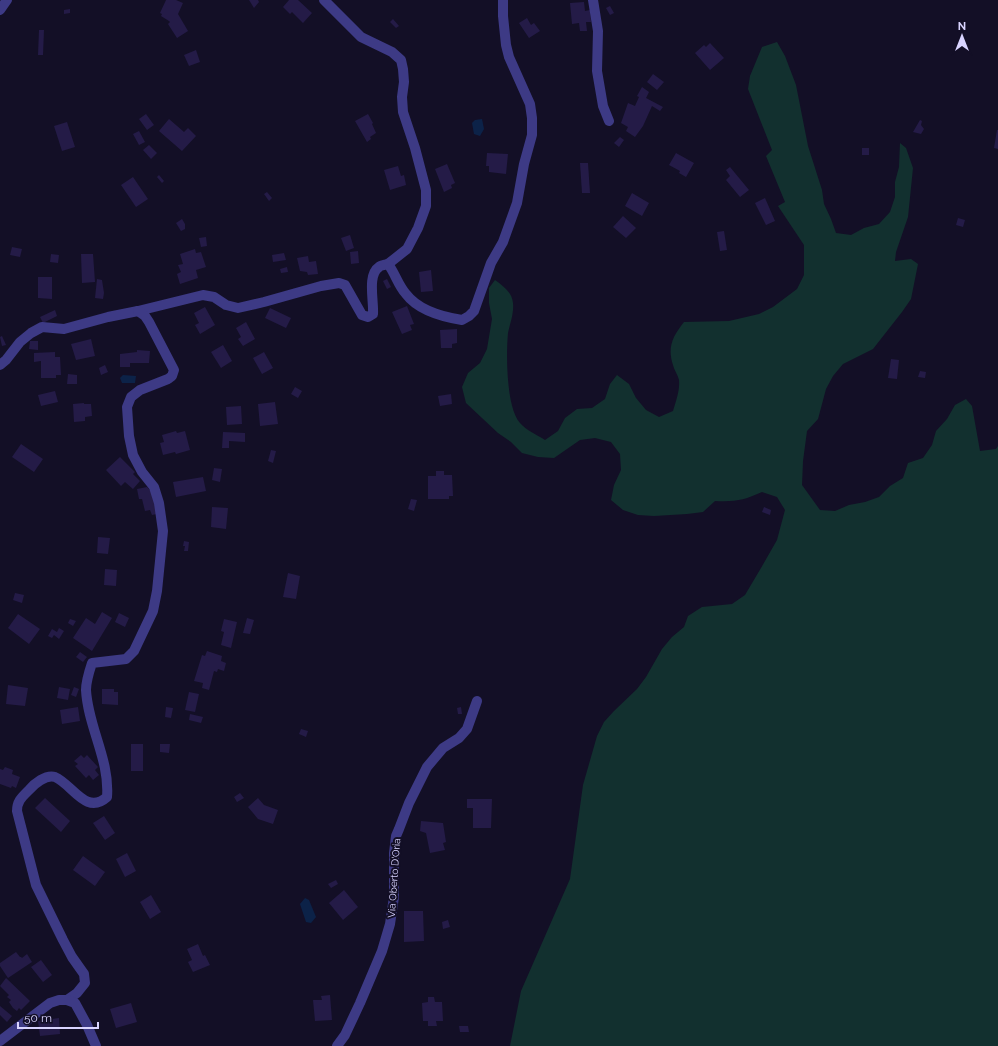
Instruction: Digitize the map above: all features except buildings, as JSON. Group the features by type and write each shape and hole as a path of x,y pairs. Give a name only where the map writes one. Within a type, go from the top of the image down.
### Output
{"street":[{"path":"0,10 7,0"},
{"path":"0,365 6,360 20,342 31,333 42,327 64,329 108,316 138,311 203,295 214,297 226,305 238,308 321,286 339,283 345,285 362,314 368,317 373,314 372,280 374,272 379,266 388,264 407,249 418,228 426,206 426,190 415,148 403,112 402,97 404,82 403,69 400,60 392,52 361,37 324,0"},
{"path":"388,264 405,294 415,303 436,313 462,320 474,311 491,263 503,242 517,203 524,164 532,135 530,104 509,57 506,45 503,0"},
{"path":"593,0 598,32 597,71 603,106 609,120"},
{"path":"67,1000 77,993 85,983 84,974 72,957 36,885 17,810 17,802 32,787 46,777 54,777 83,799 94,802 102,801 107,797 108,782 86,689 89,673 92,663 126,659 134,651 153,611 157,591 163,530 159,503 154,486 142,472 133,455 129,436 126,407 131,397 140,390 168,379 172,376 174,370 149,322 145,316 138,311"},
{"name":"Via Oberto D'Oria","path":"337,1046 345,1035 382,951 390,924 394,897 394,853 396,836 409,803 426,767 443,748 459,738 467,729 477,701"},
{"path":"0,1041 50,1003 59,1000 67,1000 75,1003 96,1046"}],"green space":[{"path":"777,42 785,56 796,85 808,146 822,190 824,204 836,233 851,235 864,228 879,224 890,212 895,197 895,182 899,167 900,143 906,148 913,168 908,217 896,252 895,261 911,259 918,264 911,299 873,349 843,364 833,376 826,389 818,419 807,431 803,461 802,485 820,510 835,511 849,505 865,502 879,497 890,486 903,478 908,463 923,458 932,445 936,431 947,419 955,405 966,399 972,406 980,451 996,449 998,446 998,1046 510,1046 521,991 570,879 583,785 597,736 604,722 637,689 646,677 662,649 672,637 684,627 688,616 702,607 732,604 745,595 777,540 785,510 777,497 762,492 740,500 715,501 703,512 654,516 638,515 623,510 611,500 614,485 621,470 620,454 611,442 595,438 580,440 554,458 538,457 522,453 466,403 462,387 468,373 480,363 487,349 492,319 489,303 489,288 495,280 509,292 513,303 508,333 507,354 508,380 515,415 522,426 545,440 558,431 565,418 577,409 592,408 605,399 610,384 617,375 629,384 636,398 646,410 659,417 673,411 678,396 679,384 671,359 671,347 674,337 684,322 729,321 759,314 773,307 797,289 804,275 804,245 778,206 785,202 766,156 772,150 748,89 750,76 762,47"}],"water":[{"path":"482,119 484,129 480,136 474,134 472,123 475,120"},
{"path":"123,375 136,376 135,383 122,383 120,378"},
{"path":"305,898 309,900 316,917 311,923 306,922 300,904"}]}
